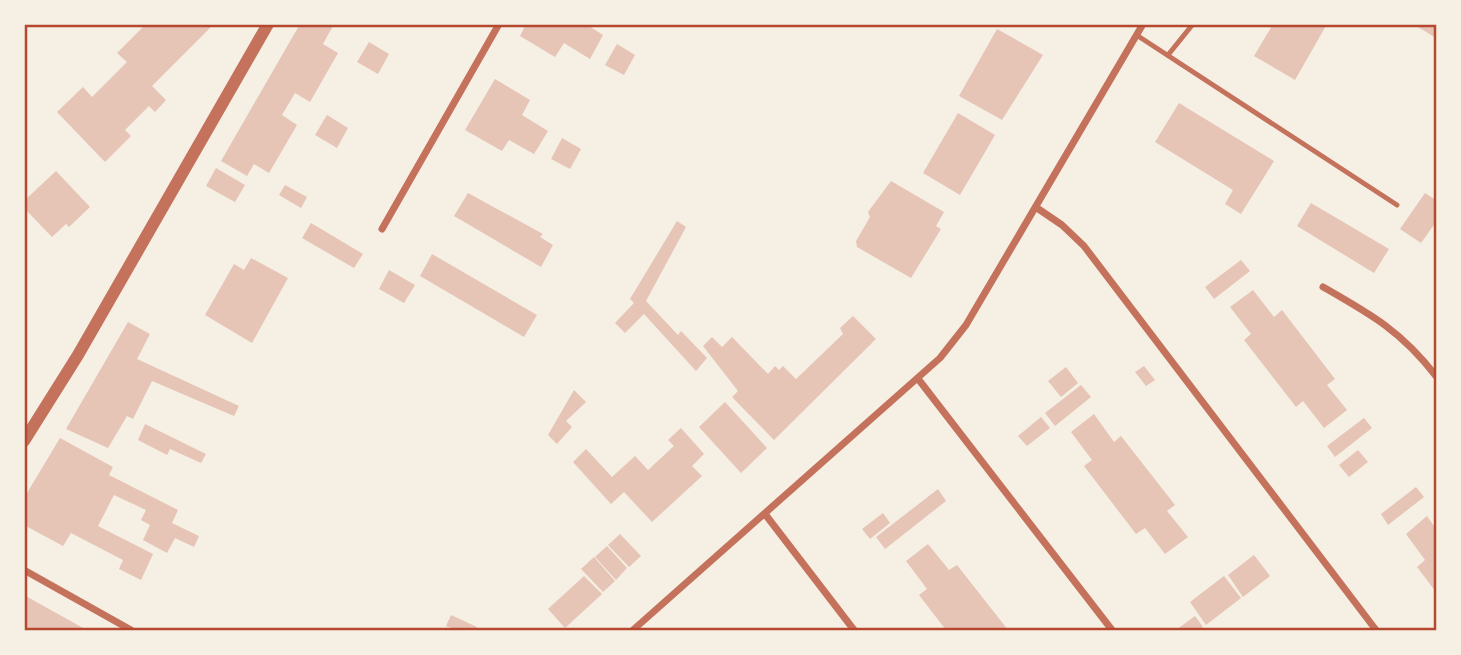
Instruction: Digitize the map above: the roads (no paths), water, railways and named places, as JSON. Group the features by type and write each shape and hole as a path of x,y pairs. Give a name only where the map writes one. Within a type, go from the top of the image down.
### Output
{"street":[{"path":"24,441 79,355 268,24"},
{"path":"382,229 499,24"},
{"path":"632,631 919,380 953,342 1037,208 1143,24"},
{"path":"1037,208 1062,225 1084,246 1376,631"},
{"path":"1323,287 1389,325 1415,349 1437,376"},
{"path":"919,380 1112,631"},
{"path":"765,514 854,631"},
{"path":"24,570 131,631"}],"lane":[{"path":"1168,55 1193,24"},
{"path":"1138,36 1396,205"}]}
